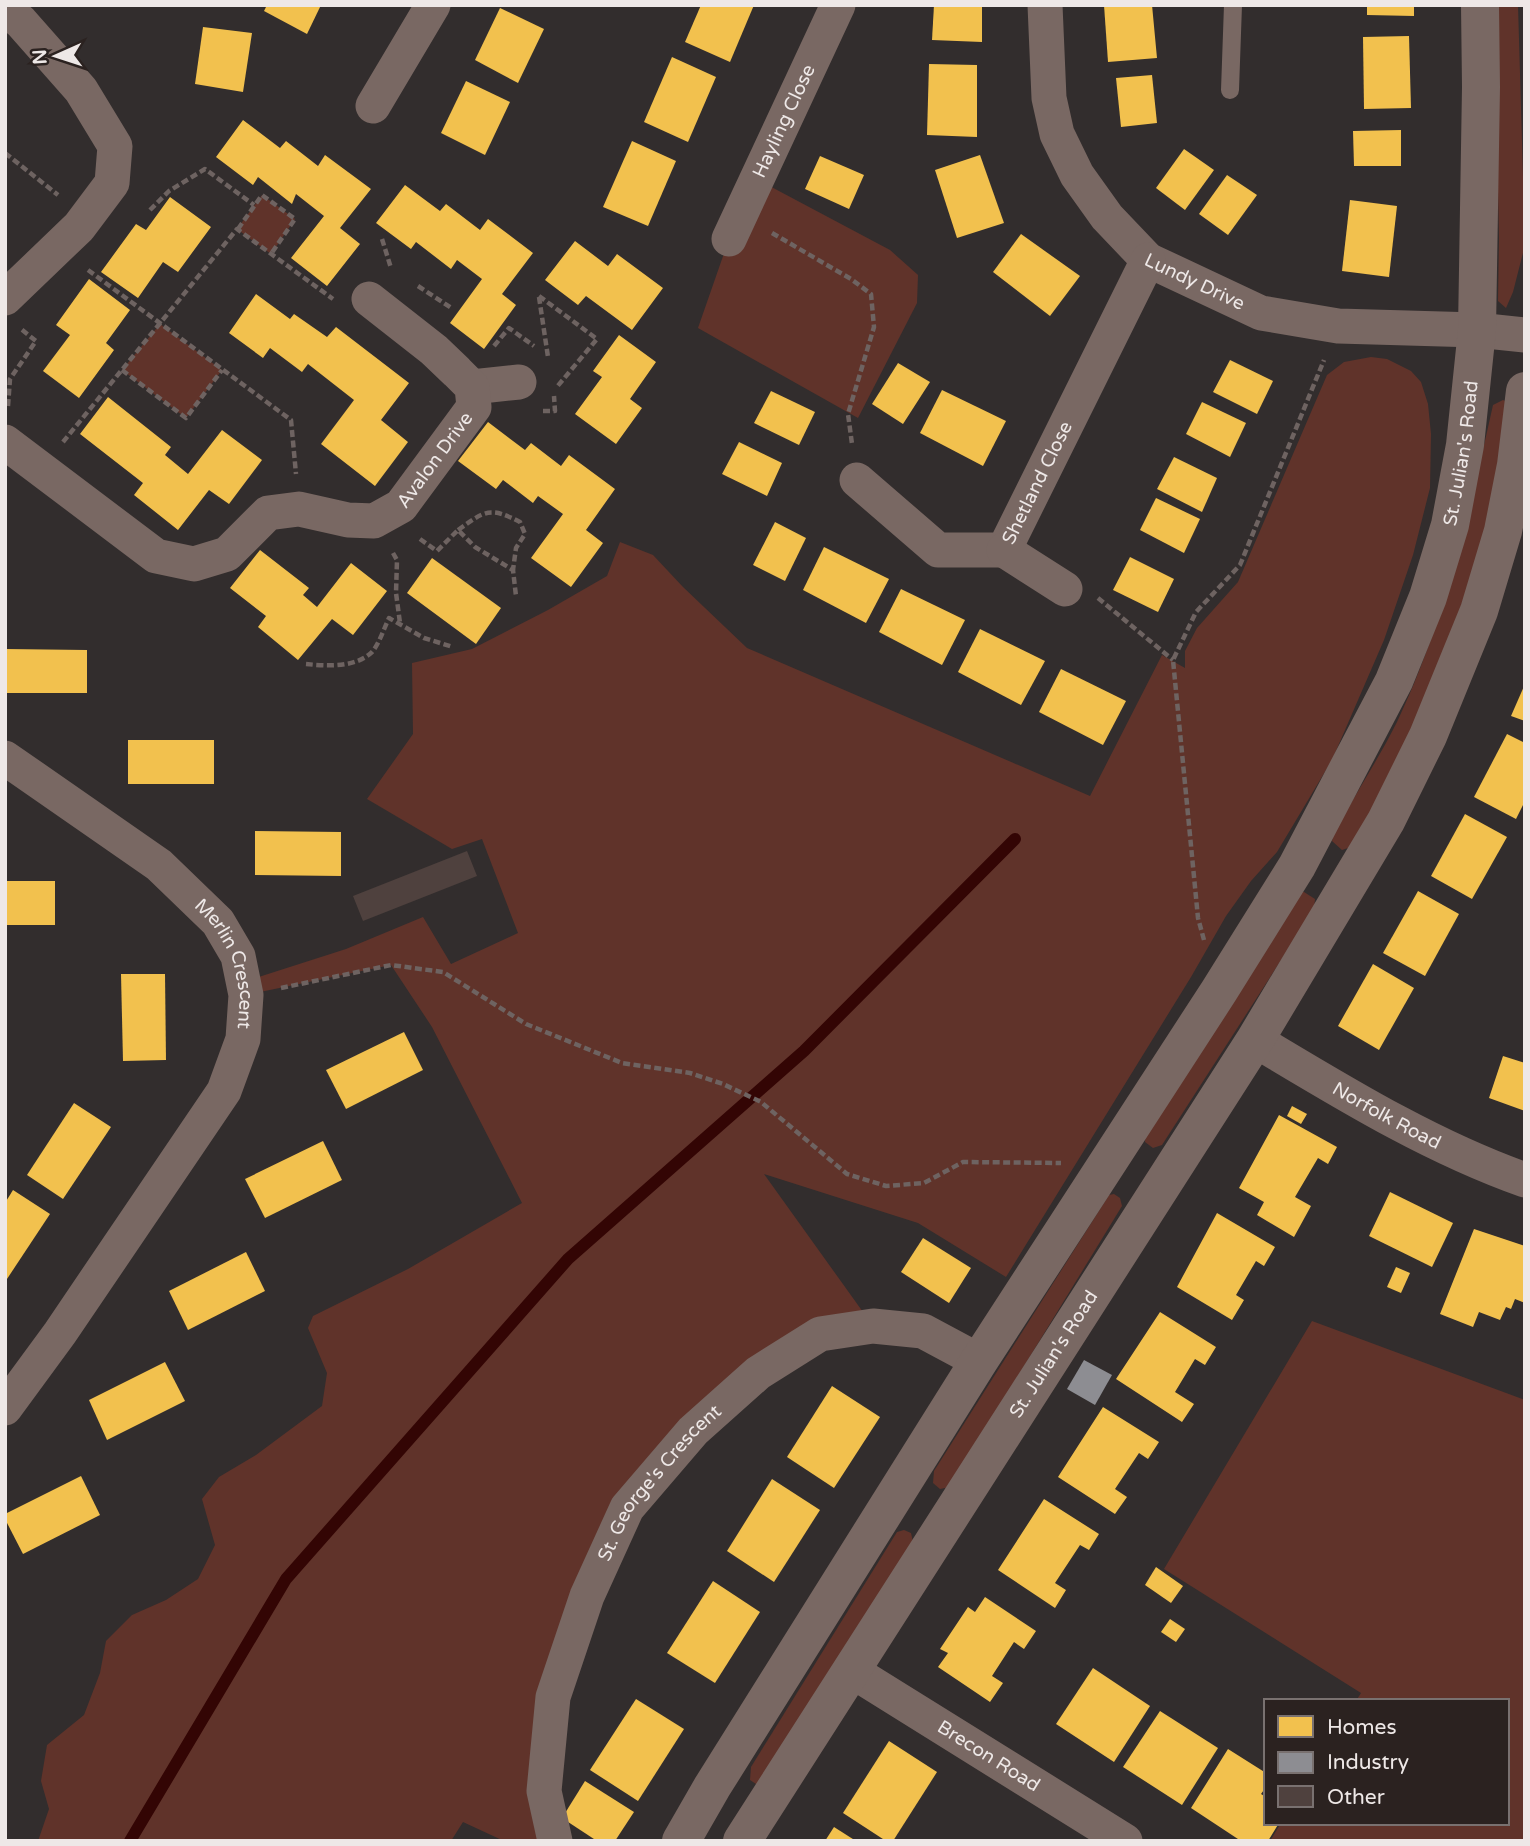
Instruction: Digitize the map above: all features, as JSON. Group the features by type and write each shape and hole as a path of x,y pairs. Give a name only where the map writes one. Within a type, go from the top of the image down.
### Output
{"street":[{"path":"373,106 433,5"},
{"name":"Hayling Close","path":"734,227 838,5"},
{"name":"Lundy Drive","path":"1045,5 1049,98 1057,134 1077,175 1107,217 1148,260 1261,313 1338,326 1477,330 1525,335"},
{"name":"St. Julian's Road","path":"681,1841 712,1787 979,1362 1108,1165 1297,866 1394,681 1428,597 1450,525 1465,445 1477,330 1480,5"},
{"path":"5,8 21,22 81,90 115,146 112,183 84,220 58,247 10,311"},
{"name":"Shetland Close","path":"857,480 938,550 1004,550 1148,260"},
{"name":"Avalon Drive","path":"5,442 156,556 194,564 227,554 268,513 299,509 348,520 379,519 401,506 474,407 472,387 434,350 369,299"},
{"path":"472,387 519,382"},
{"name":"St. Julian's Road","path":"712,1787 749,1829 1255,1040 1346,892 1386,821 1428,736 1479,611 1503,531 1516,465 1525,391"},
{"path":"1004,550 1065,589"},
{"name":"Merlin Crescent","path":"5,758 159,865 218,922 238,956 246,995 243,1039 224,1091 60,1333 5,1408"},
{"path":"1297,866 1346,892"},
{"name":"Norfolk Road","path":"1255,1040 1412,1130 1460,1154 1525,1180"},
{"path":"1108,1165 1158,1189"},
{"name":"St. George's Crescent","path":"555,1841 544,1791 553,1696 587,1596 628,1508 693,1431 758,1373 820,1334 873,1326 923,1331 979,1362"},
{"path":"900,1490 947,1521"},
{"name":"Brecon Road","path":"852,1671 1125,1841"}],"lane":[{"path":"1230,90 1233,5"}],"path":[{"path":"5,153 52,190 84,220"},
{"path":"150,210 169,191 205,169 254,205"},
{"path":"40,470 262,195 295,219 271,254"},
{"path":"734,227 851,279 871,294 874,327 848,414 857,480"},
{"path":"237,229 356,315 392,269 382,239"},
{"path":"58,247 291,420 299,509"},
{"path":"412,282 453,309"},
{"path":"539,296 548,356"},
{"path":"5,409 10,404 10,379 36,341 10,311"},
{"path":"1219,991 1198,918 1173,660 1196,612 1240,565 1338,326"},
{"path":"122,370 186,418 222,370"},
{"path":"379,519 438,551 458,530 482,514 501,512 520,522 525,534 516,548 513,570 516,596"},
{"path":"379,519 397,559 396,593 400,624"},
{"path":"458,530 475,547 513,570"},
{"path":"1065,589 1097,597 1173,660"},
{"path":"306,664 330,666 352,662 371,652 389,618 424,638 453,646"},
{"path":"246,995 391,965 443,972 526,1024 622,1063 690,1073 723,1084 761,1102 848,1174 886,1186 924,1183 963,1162 1108,1165"}],"shaded area":[{"path":"1494,5 1518,5 1525,245 1506,308 1498,301"},
{"path":"758,180 890,250 918,275 917,303 858,418 698,328 729,239"},
{"path":"262,195 295,219 271,254 237,229"},
{"path":"160,324 222,370 186,418 122,370"},
{"path":"1371,357 1387,359 1411,371 1421,382 1428,404 1431,434 1430,488 1413,555 1384,640 1332,760 1277,852 1251,881 1226,916 1006,1277 918,1223 764,1174 873,1326 820,1334 627,1508 553,1697 555,1841 504,1841 463,1822 451,1841 38,1841 49,1809 41,1781 47,1745 84,1715 100,1673 106,1641 132,1615 166,1600 198,1579 215,1545 202,1499 219,1477 256,1455 322,1406 327,1373 308,1328 313,1316 408,1269 522,1203 432,1027 391,965 246,995 243,982 346,949 423,917 451,964 518,933 482,839 452,849 367,799 413,734 412,663 472,649 607,576 620,542 653,555 747,648 1090,796 1162,655 1185,668 1185,651 1197,628 1238,582 1327,375 1344,362"},
{"path":"1503,400 1513,404 1487,529 1425,713 1351,847 1342,850 1332,841 1334,833 1390,736 1414,684 1454,566 1493,405"},
{"path":"1297,892 1304,892 1315,899 1314,909 1162,1145 1153,1148 1145,1142 1146,1129"},
{"path":"1114,1194 1120,1198 1122,1206 950,1487 940,1489 933,1483 934,1471 1109,1195"},
{"path":"1312,1321 1525,1400 1525,1841 1270,1841 1280,1825 1509,1825 1509,1699 1357,1699 1361,1693 1164,1569"},
{"path":"904,1530 911,1533 913,1542 759,1786 750,1780 751,1767 897,1532"}],"building: Homes":[{"path":"267,5 321,5 307,34 264,11"},
{"path":"701,5 754,5 730,62 685,42"},
{"path":"934,5 982,5 982,42 932,40"},
{"path":"1104,5 1152,5 1157,58 1108,62"},
{"path":"1367,5 1414,5 1414,16 1367,15"},
{"path":"500,8 544,29 518,83 475,60"},
{"path":"203,27 252,33 243,92 195,84"},
{"path":"1409,36 1411,108 1364,109 1363,37"},
{"path":"672,57 716,77 688,142 644,122"},
{"path":"929,64 977,65 977,137 927,135"},
{"path":"1152,75 1157,123 1121,127 1116,78"},
{"path":"466,81 510,102 485,155 441,133"},
{"path":"243,120 280,148 286,141 318,166 325,155 371,189 340,228 360,244 327,286 291,258 324,216 296,194 292,204 258,177 253,185 216,157"},
{"path":"1401,130 1401,166 1354,166 1353,131"},
{"path":"632,141 676,161 648,226 603,207"},
{"path":"1184,149 1214,170 1185,210 1156,188"},
{"path":"980,155 1004,223 957,238 935,170"},
{"path":"820,156 864,175 849,209 805,189"},
{"path":"1227,175 1257,195 1228,235 1199,214"},
{"path":"405,185 440,211 446,204 480,230 488,219 533,253 502,294 516,305 484,349 450,323 482,279 457,260 451,269 416,242 411,249 376,223"},
{"path":"170,197 211,227 178,272 163,262 138,298 101,272 136,224 146,230"},
{"path":"1350,200 1397,206 1389,277 1342,271"},
{"path":"1021,234 1080,276 1050,316 993,272"},
{"path":"575,241 608,266 617,254 663,288 632,330 586,296 578,305 545,280"},
{"path":"89,279 130,310 106,343 114,350 79,398 43,371 70,335 56,325"},
{"path":"256,294 290,319 294,314 327,337 336,327 409,383 381,420 408,442 375,486 321,444 354,400 308,364 302,372 270,348 263,358 229,333"},
{"path":"619,335 656,362 630,399 642,408 616,444 575,414 602,377 593,371"},
{"path":"1230,360 1273,381 1257,414 1213,392"},
{"path":"898,363 930,382 903,424 872,404"},
{"path":"942,390 1006,421 983,466 920,433"},
{"path":"771,391 815,412 799,445 754,423"},
{"path":"108,397 171,447 165,455 188,474 222,430 262,460 229,504 209,490 178,530 134,495 143,483 80,434"},
{"path":"1202,402 1246,423 1230,457 1186,434"},
{"path":"488,422 525,450 531,443 561,466 569,455 615,489 586,530 603,543 571,587 531,558 563,514 538,496 533,503 503,480 496,489 458,461"},
{"path":"739,442 782,463 767,496 722,474"},
{"path":"1174,457 1217,478 1202,512 1157,489"},
{"path":"1156,498 1200,519 1184,553 1140,530"},
{"path":"775,522 806,538 785,581 753,565"},
{"path":"824,547 889,579 866,623 803,590"},
{"path":"260,550 309,588 303,595 317,607 351,563 387,591 353,635 332,619 298,660 258,627 266,616 230,588"},
{"path":"1130,557 1174,579 1158,612 1113,590"},
{"path":"432,558 501,608 476,644 407,593"},
{"path":"901,589 965,620 942,665 879,632"},
{"path":"980,629 1045,661 1021,705 958,672"},
{"path":"5,649 87,650 87,693 5,693"},
{"path":"1061,669 1126,701 1103,745 1039,712"},
{"path":"1525,684 1525,721 1511,716"},
{"path":"1507,734 1525,743 1525,801 1516,819 1474,797"},
{"path":"128,740 214,740 214,784 128,784"},
{"path":"1465,814 1507,837 1472,899 1431,876"},
{"path":"255,831 341,832 341,876 255,875"},
{"path":"5,881 55,881 55,925 5,925"},
{"path":"1418,891 1459,914 1425,976 1383,953"},
{"path":"1373,964 1414,988 1379,1050 1338,1026"},
{"path":"121,974 165,974 166,1060 123,1061"},
{"path":"404,1032 423,1070 346,1109 326,1070"},
{"path":"1503,1056 1525,1063 1525,1111 1489,1098"},
{"path":"74,1103 111,1127 63,1199 27,1175"},
{"path":"1292,1106 1307,1114 1301,1124 1287,1116"},
{"path":"1279,1115 1337,1147 1328,1164 1318,1158 1295,1197 1311,1206 1294,1237 1257,1215 1264,1202 1239,1188"},
{"path":"323,1141 342,1180 265,1218 245,1179"},
{"path":"13,1190 50,1214 5,1282 5,1203"},
{"path":"1390,1192 1453,1223 1432,1267 1369,1236"},
{"path":"1217,1213 1275,1247 1264,1266 1256,1261 1236,1295 1244,1300 1232,1320 1177,1287"},
{"path":"1474,1229 1525,1246 1525,1303 1515,1299 1511,1309 1506,1307 1500,1320 1479,1312 1473,1327 1440,1314"},
{"path":"923,1238 971,1268 949,1303 901,1272"},
{"path":"246,1252 265,1291 188,1330 169,1291"},
{"path":"1396,1267 1410,1273 1401,1293 1387,1287"},
{"path":"1160,1312 1216,1347 1205,1365 1195,1359 1175,1392 1194,1404 1182,1422 1116,1379"},
{"path":"165,1362 185,1401 107,1440 89,1400"},
{"path":"832,1386 880,1417 834,1488 787,1457"},
{"path":"1103,1407 1159,1442 1148,1459 1139,1453 1115,1489 1127,1497 1115,1514 1058,1477"},
{"path":"81,1476 100,1515 23,1554 5,1514"},
{"path":"772,1479 820,1510 774,1582 727,1551"},
{"path":"1044,1499 1099,1534 1089,1550 1080,1545 1055,1583 1066,1590 1055,1608 998,1570"},
{"path":"1156,1567 1183,1586 1171,1603 1145,1585"},
{"path":"713,1581 760,1612 715,1683 667,1653"},
{"path":"985,1597 1036,1631 1024,1649 1014,1642 992,1676 1003,1683 990,1702 938,1667 948,1653 940,1649 968,1607 975,1612"},
{"path":"1170,1619 1185,1629 1176,1642 1161,1632"},
{"path":"1093,1668 1150,1706 1114,1762 1056,1724"},
{"path":"636,1699 684,1729 638,1801 590,1770"},
{"path":"1160,1711 1218,1748 1182,1805 1123,1767"},
{"path":"889,1741 937,1772 893,1841 886,1841 843,1813"},
{"path":"1228,1749 1264,1772 1264,1790 1261,1794 1264,1796 1264,1825 1278,1825 1268,1841 1241,1841 1191,1808"},
{"path":"585,1781 634,1812 615,1841 597,1841 562,1818"},
{"path":"834,1827 856,1841 825,1841"}],"building: Industry":[{"path":"1084,1360 1112,1375 1095,1405 1067,1389"}],"building: Other":[{"path":"467,851 477,876 363,921 353,896"}],"waterway":[{"path":"130,1841 286,1579 568,1259 804,1051 1015,839"}]}
